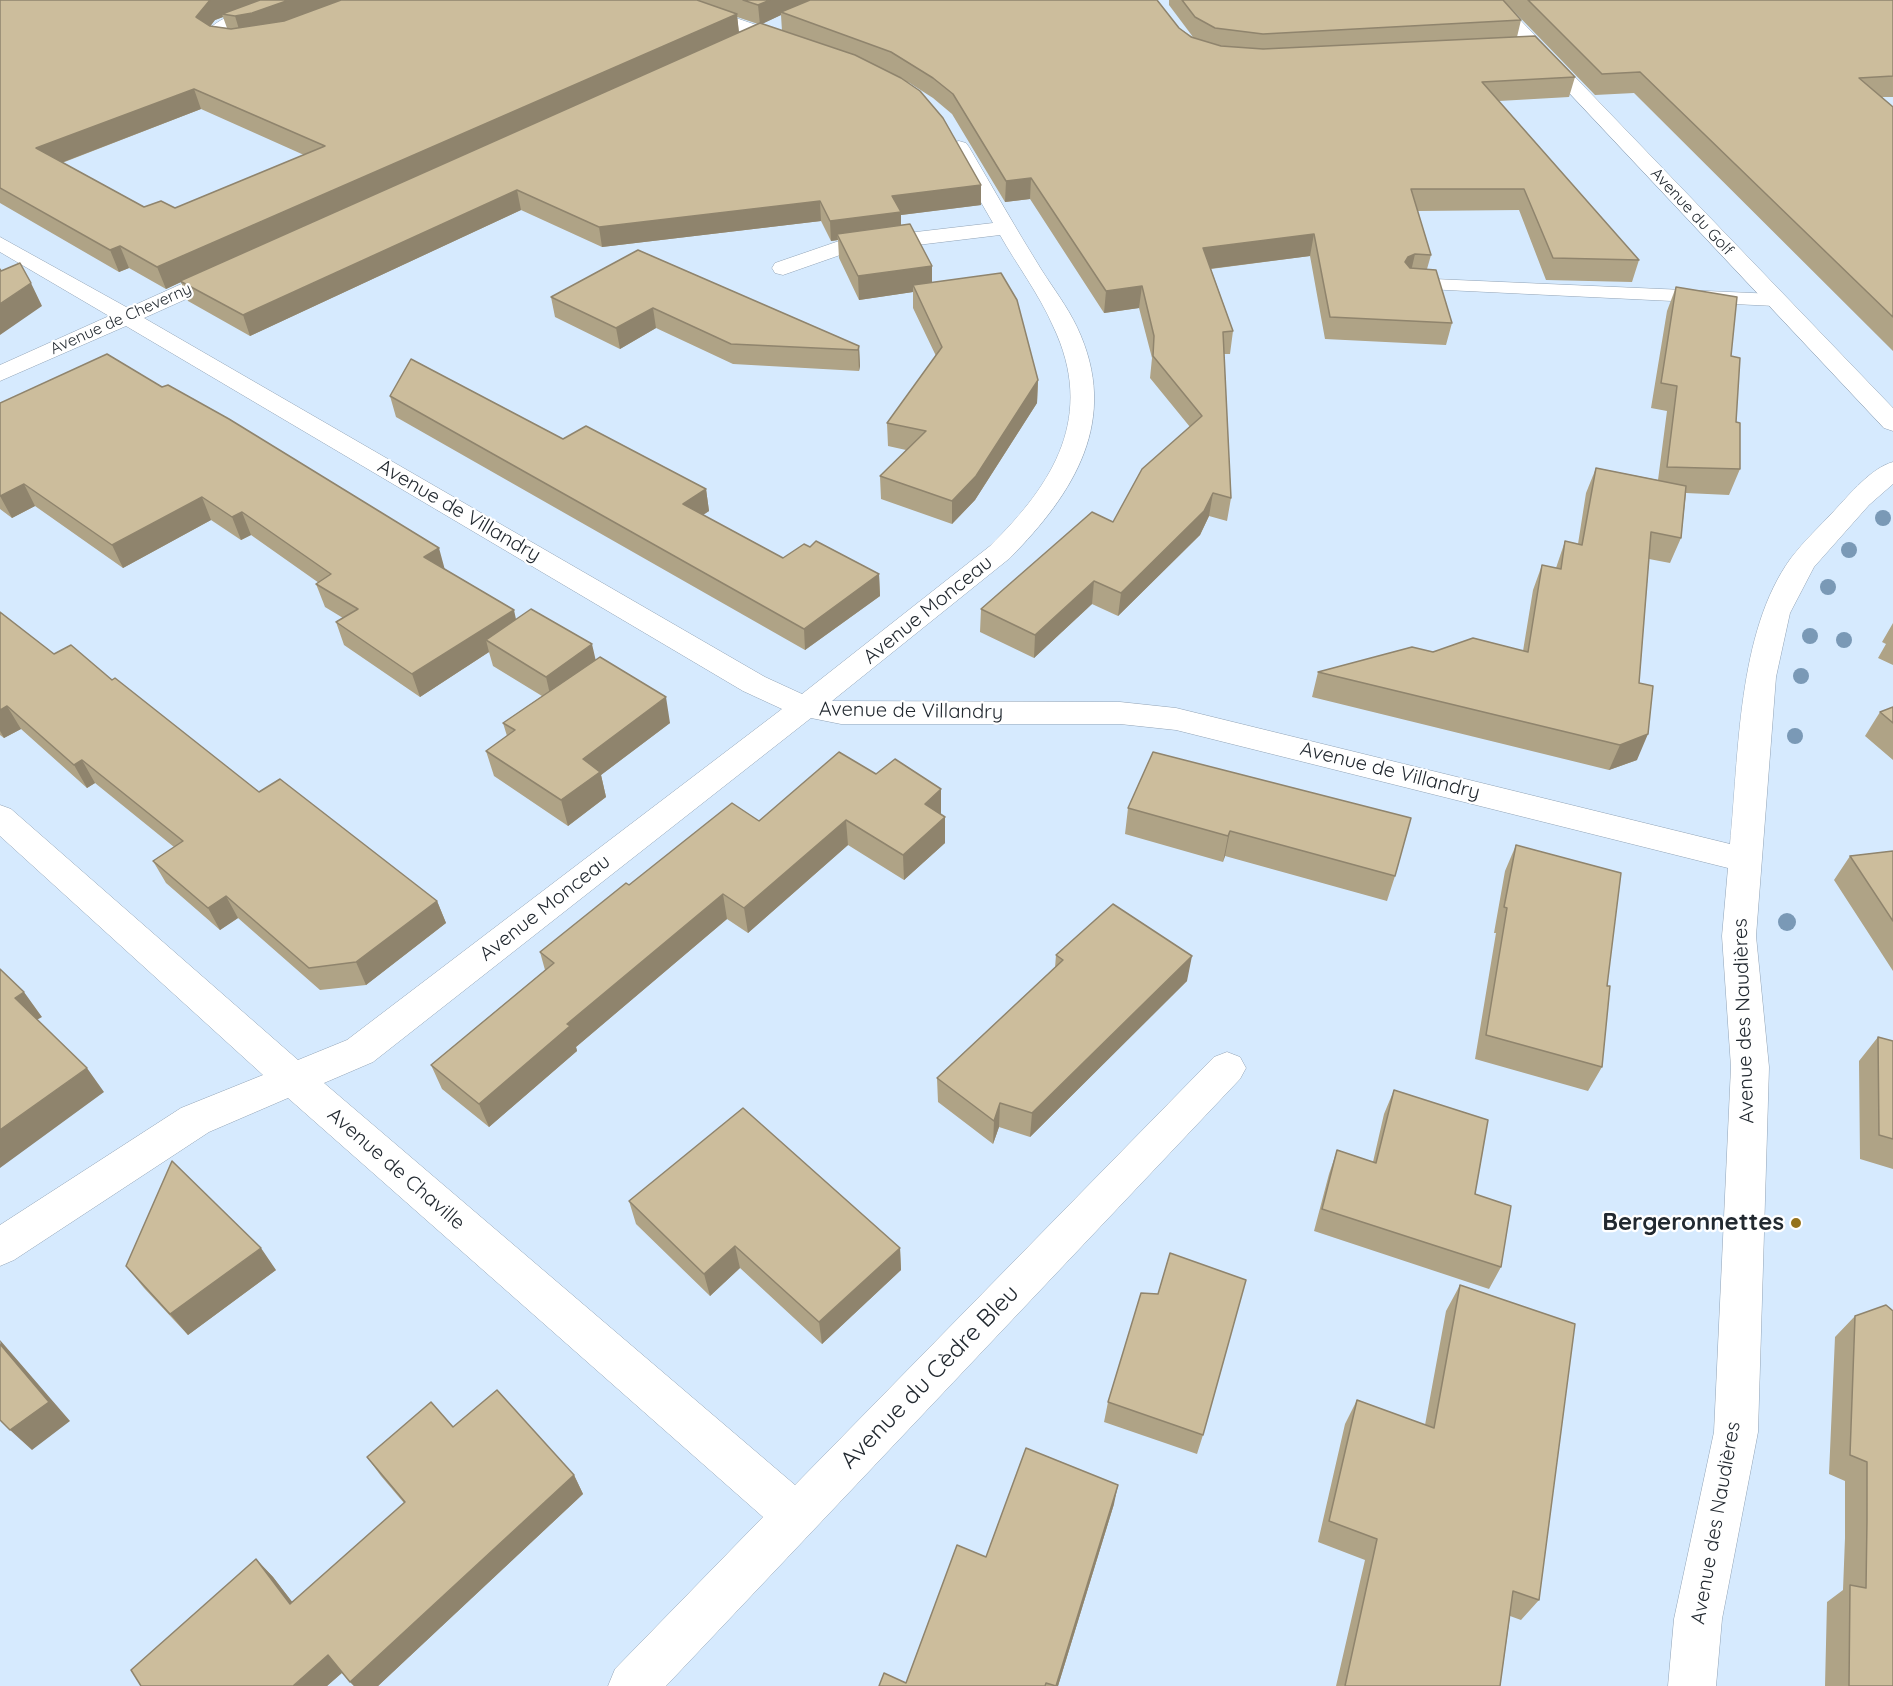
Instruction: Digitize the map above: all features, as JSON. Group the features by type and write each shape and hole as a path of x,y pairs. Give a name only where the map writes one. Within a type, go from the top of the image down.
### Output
{"street":[{"path":"261,40 230,44 214,36 218,28 230,22 293,0"},
{"path":"668,0 815,51"},
{"name":"Avenue du Golf","path":"1491,0 1893,423"},
{"path":"739,42 788,20"},
{"path":"1512,48 1536,47"},
{"name":"Avenue Monceau","path":"0,1247 195,1120 360,1052 805,707 1000,552 1021,532 1057,488 1072,460 1079,442 1083,398 1069,333 950,130"},
{"path":"783,268 839,248 1006,228"},
{"name":"Avenue de Villandry","path":"0,243 754,684 805,707 841,713 1120,713 1176,719 1745,860"},
{"name":"Avenue de Cheverny","path":"0,374 247,263"},
{"name":"Avenue des Naudières","path":"1692,1686 1698,1619 1736,1432 1750,1067 1739,936 1761,677 1776,613 1802,563 1860,499 1893,470"},
{"name":"Avenue de Chaville","path":"0,817 293,1079 796,1516"},
{"name":"Avenue du Cèdre Bleu","path":"632,1686 1227,1068"}],"lane":[{"path":"1411,284 1775,300"}],"building":[{"path":"0,0 210,0 196,17 210,26 231,29 284,21 341,0 697,0 737,14 157,267 120,246 110,250 0,188","holes":["194,89 325,146 175,208 161,201 144,207 36,148"]},
{"path":"260,0 289,0 252,13 235,16 222,14"},
{"path":"743,0 770,0 758,5"},
{"path":"810,0 1157,0 1179,28 1191,37 1221,46 1263,49 1535,36 1575,77 1482,82 1639,260 1553,258 1524,189 1411,189 1431,255 1415,254 1408,257 1405,262 1410,268 1436,270 1452,323 1330,317 1314,234 1203,248 1233,331 1223,332 1231,498 1213,493 1204,511 1121,593 1094,581 1035,635 981,609 1092,512 1113,522 1142,469 1202,416 1153,356 1154,336 1142,286 1106,291 1031,178 1006,181 953,94 933,78 891,52 781,12"},
{"path":"1182,0 1503,0 1521,20 1263,34 1215,28 1195,17"},
{"path":"1528,0 1893,0 1893,76 1859,78 1893,107 1893,317 1640,72 1602,74"},
{"path":"760,23 855,55 901,78 920,91 943,118 981,185 892,196 901,212 830,221 820,201 599,227 517,190 243,315 180,281"},
{"path":"910,224 932,266 858,276 837,234"},
{"path":"638,250 859,346 858,350 731,344 653,308 616,328 551,297"},
{"path":"20,263 31,283 0,304 0,269 1,271"},
{"path":"1001,273 1017,300 1038,380 976,476 952,501 880,476 926,431 887,423 942,347 913,285"},
{"path":"1676,287 1737,297 1731,356 1740,358 1736,422 1740,423 1740,469 1667,467 1677,386 1661,383"},
{"path":"107,354 162,387 168,385 229,419 439,548 424,557 514,610 412,674 336,622 358,609 316,584 331,574 242,512 232,517 202,497 112,545 24,484 0,496 0,403"},
{"path":"411,359 563,439 586,426 706,489 683,504 783,558 804,544 810,547 816,541 879,574 804,629 390,396"},
{"path":"1596,468 1686,486 1681,538 1651,532 1639,683 1653,686 1648,734 1620,745 1318,672 1412,647 1433,652 1473,638 1528,652 1542,565 1561,569 1565,541 1582,545"},
{"path":"531,609 592,644 546,677 486,640"},
{"path":"0,612 54,654 71,645 112,680 115,678 259,792 280,779 437,901 356,962 309,968 226,896 208,908 153,861 183,841 82,760 74,765 7,706 0,710"},
{"path":"600,657 666,697 583,759 600,772 561,800 486,751 515,730 503,723"},
{"path":"1893,707 1893,723 1880,712"},
{"path":"839,752 876,774 895,759 941,789 925,804 945,817 903,855 846,820 744,908 723,894 567,1024 570,1026 479,1104 431,1065 554,963 540,952 626,883 629,885 732,803 759,821"},
{"path":"1153,752 1411,818 1395,876 1230,831 1228,836 1128,808"},
{"path":"1516,845 1621,873 1607,986 1610,986 1602,1067 1486,1035 1507,908 1504,907"},
{"path":"1893,851 1893,921 1850,856"},
{"path":"1113,904 1192,956 1032,1113 1000,1103 994,1121 937,1078 1063,960 1056,955"},
{"path":"0,969 24,992 15,998 87,1068 0,1130"},
{"path":"1878,1037 1893,1041 1893,1139 1879,1135"},
{"path":"1394,1090 1488,1120 1475,1194 1511,1206 1501,1267 1322,1209 1337,1150 1376,1163"},
{"path":"743,1108 900,1248 819,1322 735,1246 704,1274 629,1201"},
{"path":"172,1161 261,1248 170,1314 126,1266"},
{"path":"1170,1253 1246,1280 1203,1435 1108,1402 1141,1293 1158,1294"},
{"path":"1460,1285 1575,1324 1539,1600 1513,1591 1500,1686 1345,1686 1377,1539 1329,1521 1357,1400 1434,1428"},
{"path":"1886,1305 1893,1311 1893,1686 1849,1686 1850,1585 1866,1588 1867,1462 1850,1455 1855,1316"},
{"path":"0,1344 49,1402 10,1430 0,1420"},
{"path":"497,1390 574,1475 350,1682 328,1655 293,1686 141,1686 131,1670 256,1559 290,1604 405,1502 367,1457 431,1402 453,1427"},
{"path":"1026,1448 1118,1485 1056,1686 1046,1683 1045,1686 879,1686 884,1673 906,1683 957,1545 986,1557"}],"place":[{"name":"Bergeronnettes","path":"1796,1223"}]}
